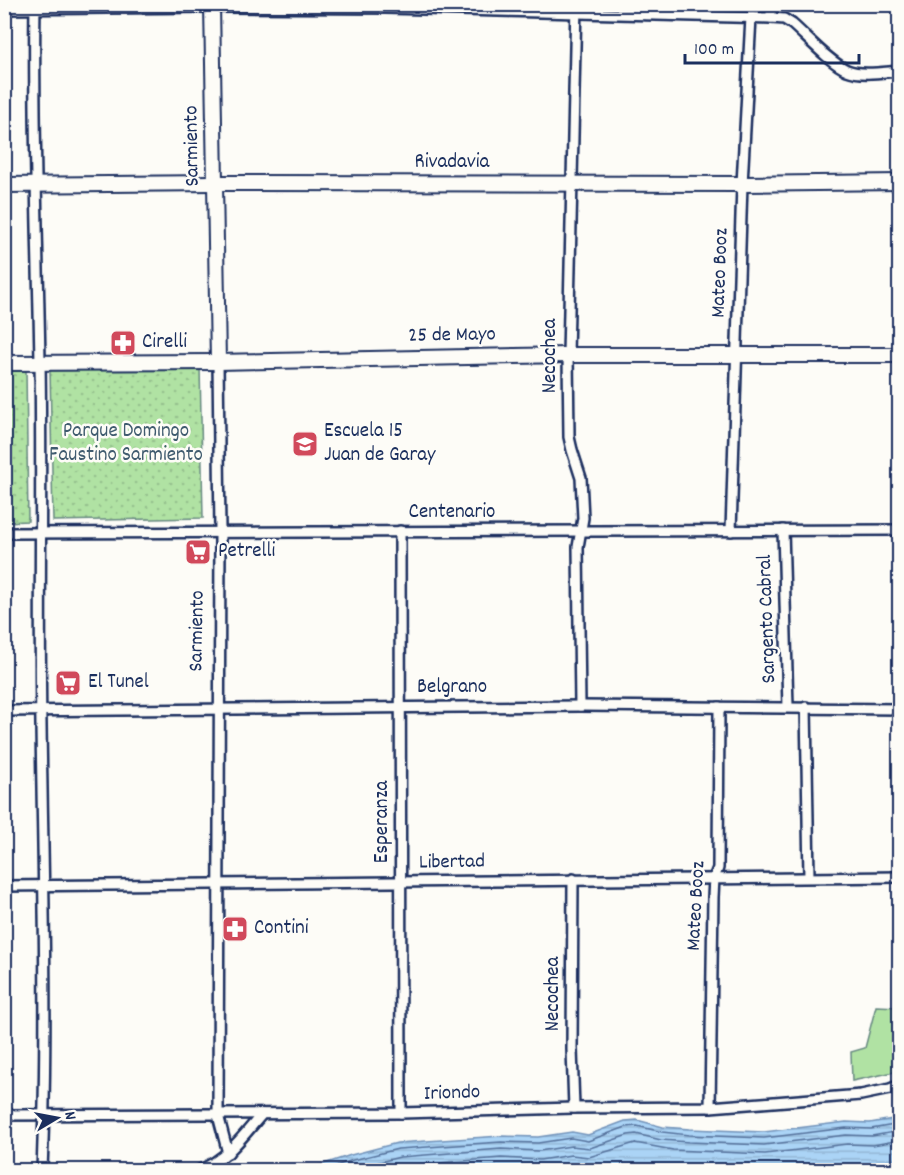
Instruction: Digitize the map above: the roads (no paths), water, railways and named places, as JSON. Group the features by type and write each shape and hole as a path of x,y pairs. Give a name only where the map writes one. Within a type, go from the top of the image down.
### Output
{"main road":[{"name":"Sarmiento","path":"212,6 218,362"},
{"name":"Rivadavia","path":"4,185 900,182"},
{"name":"25 de Mayo","path":"4,363 218,362 568,355 899,355"}],"street":[{"path":"680,4 680,16"},
{"path":"771,4 771,18"},
{"path":"4,9 212,6 576,8 680,16 771,18 784,19 792,24 848,70 857,72 900,71"},
{"path":"35,7 35,185 40,363 44,886 42,1170"},
{"name":"Necochea","path":"576,8 568,355 569,436 581,478 583,518 578,547 580,706"},
{"name":"Mateo Booz","path":"731,531 742,184 751,17"},
{"path":"899,355 900,339"},
{"name":"Sarmiento","path":"218,362 220,532 218,1115 228,1153"},
{"name":"Sargento Cabral","path":"783,530 788,707"},
{"name":"Centenario","path":"4,533 900,530"},
{"name":"Esperanza","path":"400,531 401,1113"},
{"name":"Belgrano","path":"4,711 400,706 900,709"},
{"name":"Mateo Booz","path":"710,1107 714,878 718,867 719,707"},
{"path":"806,707 809,877"},
{"name":"Libertad","path":"4,886 900,877"},
{"name":"Necochea","path":"573,879 574,1108"},
{"name":"Iriondo","path":"4,1115 401,1113 710,1107 861,1095 900,1085"},
{"path":"200,1170 228,1153 262,1114"}],"water":[{"path":"899,1118 899,1170 306,1170 397,1143 501,1136 538,1137 572,1132 588,1135 625,1121 637,1120 663,1127 764,1132 846,1122 870,1123"}],"place":[{"name":"Cirelli","path":"123,343"},
{"name":"Escuela 15 Juan de Garay","path":"305,444"},
{"name":"Petrelli","path":"198,552"},
{"name":"El Tunel","path":"68,683"},
{"name":"Contini","path":"235,929"}],"park label":[{"name":"Parque Domingo Faustino Sarmiento","path":"126,444"}]}
